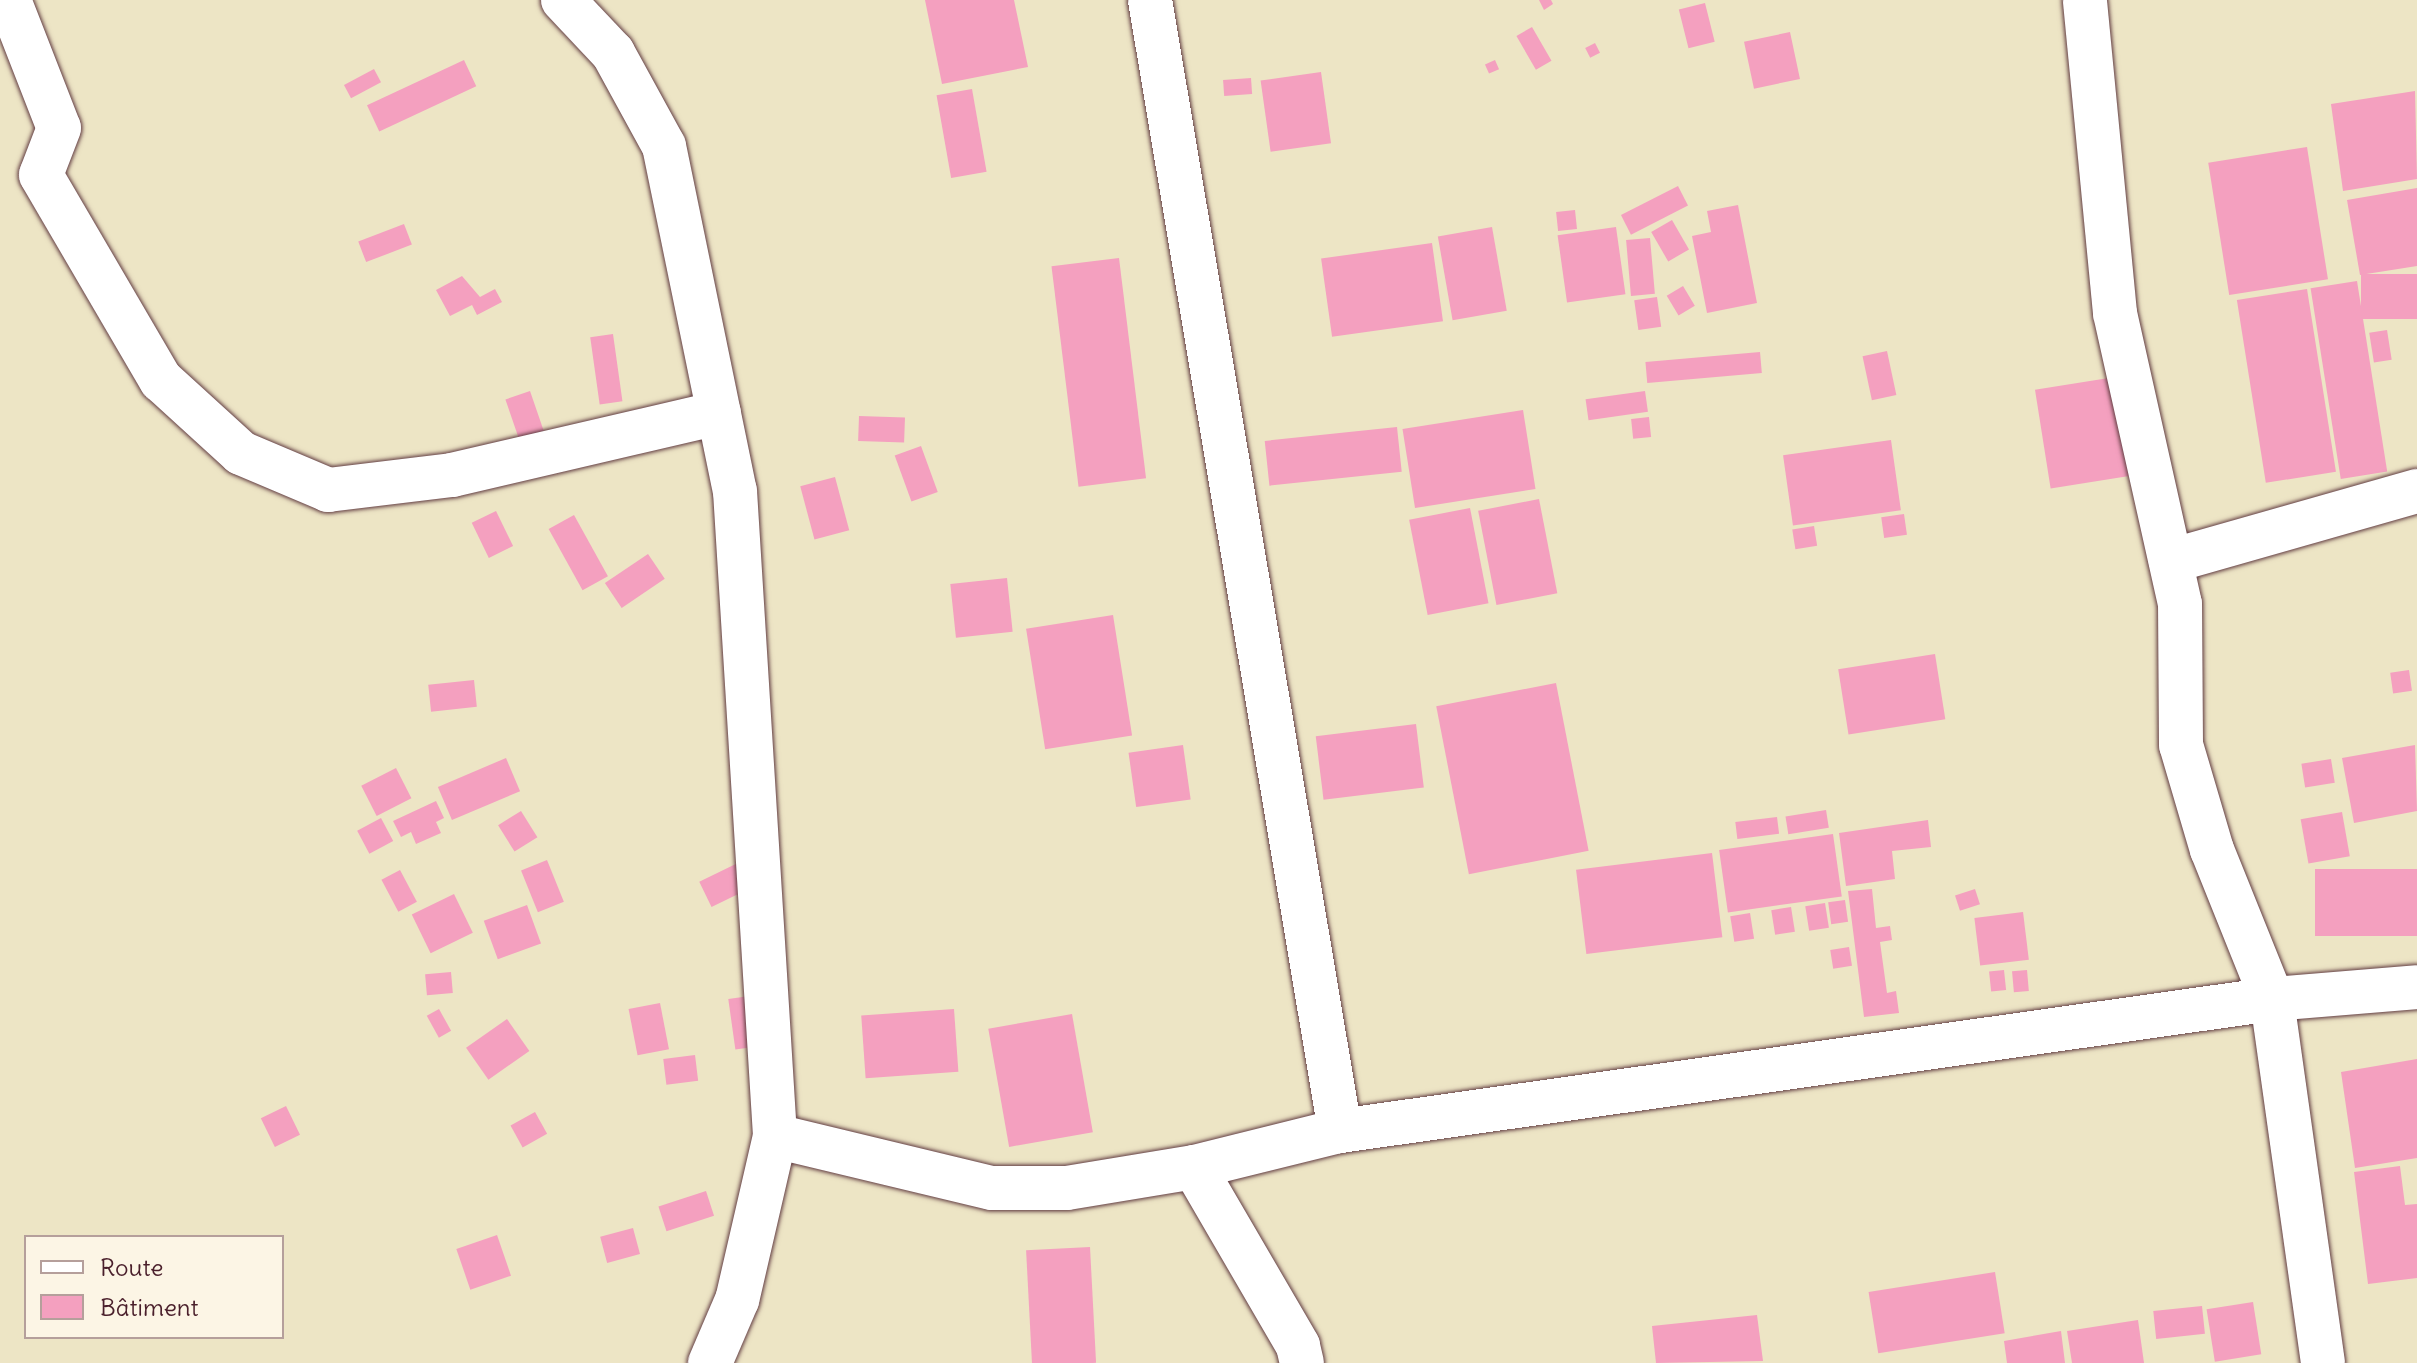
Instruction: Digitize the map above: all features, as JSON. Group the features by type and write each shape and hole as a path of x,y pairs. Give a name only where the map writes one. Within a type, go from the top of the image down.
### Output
{"street":[{"path":"9,0 59,128 41,175 161,380 241,453 328,490 452,475 719,413"},
{"path":"1150,0 1340,1131"},
{"path":"2085,0 2115,313 2180,604 2181,745 2212,850 2272,999 2323,1363"},
{"path":"585,9 664,146 736,506 775,1136 737,1300 710,1363"},
{"path":"2171,561 2417,491"},
{"path":"775,1136 992,1188 1067,1188 1194,1167 1340,1131 2272,999 2417,987"},
{"path":"1194,1167 1298,1346 1302,1363"}],"building":[{"path":"925,0 1014,0 1028,67 942,84"},
{"path":"1539,0 1551,0 1553,4 1544,10"},
{"path":"1705,3 1715,42 1688,48 1679,10"},
{"path":"1532,27 1552,61 1536,70 1516,36"},
{"path":"1790,32 1800,79 1754,89 1744,42"},
{"path":"1595,43 1600,53 1590,58 1585,48"},
{"path":"464,60 476,86 379,132 367,105"},
{"path":"1495,60 1499,69 1489,74 1485,64"},
{"path":"374,69 381,82 351,98 344,85"},
{"path":"1321,72 1331,143 1271,152 1261,80"},
{"path":"1251,78 1252,94 1224,96 1223,80"},
{"path":"972,89 987,172 951,178 937,95"},
{"path":"2415,91 2417,179 2343,191 2331,104"},
{"path":"2307,147 2328,279 2229,295 2208,163"},
{"path":"1678,186 1688,206 1631,235 1621,215"},
{"path":"2417,188 2417,266 2360,275 2347,200"},
{"path":"1738,205 1757,303 1707,313 1692,236 1711,232 1707,211"},
{"path":"1575,210 1577,229 1558,231 1556,212"},
{"path":"1672,220 1689,249 1668,261 1651,232"},
{"path":"404,224 412,245 366,262 358,242"},
{"path":"1492,227 1507,311 1453,320 1438,237"},
{"path":"1616,227 1625,294 1567,303 1558,235"},
{"path":"1650,238 1655,294 1631,296 1626,240"},
{"path":"1432,243 1443,321 1332,337 1321,259"},
{"path":"1119,258 1146,478 1079,487 1052,266"},
{"path":"2361,274 2417,274 2417,319 2361,319"},
{"path":"462,276 480,297 495,289 502,302 477,315 472,305 450,316 436,290"},
{"path":"2357,281 2387,472 2341,479 2311,288"},
{"path":"1683,286 1695,306 1679,316 1667,296"},
{"path":"2307,289 2336,472 2266,483 2237,300"},
{"path":"1657,297 1661,327 1638,330 1634,300"},
{"path":"2387,330 2392,360 2374,362 2369,333"},
{"path":"613,334 622,401 600,405 590,337"},
{"path":"1887,351 1896,395 1872,400 1863,356"},
{"path":"1760,352 1762,373 1647,383 1645,362"},
{"path":"2115,377 2131,476 2051,488 2035,390"},
{"path":"530,391 544,431 519,439 505,399"},
{"path":"1645,391 1648,412 1589,420 1586,399"},
{"path":"1523,410 1536,489 1415,508 1403,429"},
{"path":"859,416 905,418 904,443 858,441"},
{"path":"1649,417 1651,437 1633,439 1631,419"},
{"path":"1397,427 1402,472 1269,486 1265,441"},
{"path":"1891,440 1901,510 1793,525 1783,455"},
{"path":"921,446 938,492 911,502 895,456"},
{"path":"835,477 849,530 814,539 800,486"},
{"path":"1539,499 1557,593 1496,605 1478,511"},
{"path":"1470,508 1489,603 1428,615 1409,520"},
{"path":"496,511 513,546 489,558 472,523"},
{"path":"1904,514 1907,535 1884,538 1881,517"},
{"path":"574,515 608,576 583,590 549,529"},
{"path":"1814,526 1817,546 1795,549 1792,529"},
{"path":"648,554 665,579 622,608 605,583"},
{"path":"1007,578 1013,632 956,638 950,584"},
{"path":"1113,615 1132,735 1045,749 1026,629"},
{"path":"1935,654 1945,719 1849,735 1838,669"},
{"path":"2409,670 2412,691 2393,693 2390,673"},
{"path":"474,680 477,707 431,712 428,685"},
{"path":"1556,683 1589,851 1469,874 1436,706"},
{"path":"1416,724 1424,788 1324,800 1316,736"},
{"path":"1183,745 1191,799 1136,807 1129,753"},
{"path":"2415,745 2417,811 2354,823 2342,758"},
{"path":"506,758 520,791 452,820 438,787"},
{"path":"2331,759 2335,783 2305,787 2301,764"},
{"path":"396,768 411,798 377,816 361,786"},
{"path":"436,801 444,818 436,822 441,833 416,844 411,832 401,837 393,821"},
{"path":"1826,810 1829,828 1788,834 1786,816"},
{"path":"521,811 537,837 515,852 498,825"},
{"path":"2342,812 2350,856 2308,864 2301,819"},
{"path":"1777,817 1779,834 1737,839 1735,822"},
{"path":"381,818 393,841 369,854 357,831"},
{"path":"1928,820 1931,847 1892,851 1895,879 1846,886 1839,833"},
{"path":"1833,834 1842,896 1728,912 1719,850"},
{"path":"1712,853 1722,937 1586,954 1576,870"},
{"path":"746,859 758,884 712,907 699,882"},
{"path":"547,860 564,902 538,912 521,870"},
{"path":"2315,869 2417,869 2417,936 2315,936"},
{"path":"400,870 417,902 398,912 381,880"},
{"path":"1872,889 1876,928 1890,926 1892,940 1880,942 1887,993 1896,991 1899,1013 1864,1017 1848,891"},
{"path":"1975,889 1980,904 1960,911 1955,895"},
{"path":"454,894 473,933 431,953 412,915"},
{"path":"1845,900 1848,922 1831,924 1828,902"},
{"path":"1825,903 1829,928 1809,931 1805,906"},
{"path":"527,905 541,944 498,959 484,921"},
{"path":"1791,907 1795,932 1775,935 1771,910"},
{"path":"2023,912 2029,960 1980,966 1974,918"},
{"path":"1750,913 1754,939 1734,942 1730,916"},
{"path":"1849,947 1852,966 1833,969 1830,950"},
{"path":"2004,970 2006,990 1991,991 1989,972"},
{"path":"2027,970 2029,991 2014,992 2012,971"},
{"path":"451,972 453,993 427,995 425,974"},
{"path":"757,995 764,1046 735,1050 728,999"},
{"path":"660,1003 669,1049 638,1055 629,1009"},
{"path":"439,1009 451,1031 439,1038 427,1016"},
{"path":"954,1009 958,1072 866,1078 861,1015"},
{"path":"1072,1014 1093,1132 1009,1147 988,1029"},
{"path":"507,1019 529,1051 488,1080 466,1048"},
{"path":"695,1055 698,1081 666,1085 663,1059"},
{"path":"2417,1059 2417,1158 2355,1168 2341,1072"},
{"path":"286,1106 300,1135 275,1147 261,1118"},
{"path":"535,1112 547,1134 523,1147 511,1126"},
{"path":"2400,1166 2405,1205 2417,1204 2417,1278 2368,1284 2354,1172"},
{"path":"706,1191 714,1216 666,1231 658,1206"},
{"path":"633,1228 640,1254 607,1263 600,1237"},
{"path":"497,1235 511,1276 470,1290 456,1249"},
{"path":"1090,1247 1096,1363 1032,1363 1026,1250"},
{"path":"1995,1272 2005,1333 1878,1353 1869,1292"},
{"path":"2253,1302 2261,1354 2215,1362 2207,1309"},
{"path":"2202,1306 2205,1334 2156,1339 2153,1311"},
{"path":"1757,1315 1763,1361 1656,1363 1652,1326"},
{"path":"2138,1320 2144,1363 2072,1363 2067,1331"},
{"path":"2061,1331 2065,1363 2007,1363 2004,1341"}]}
